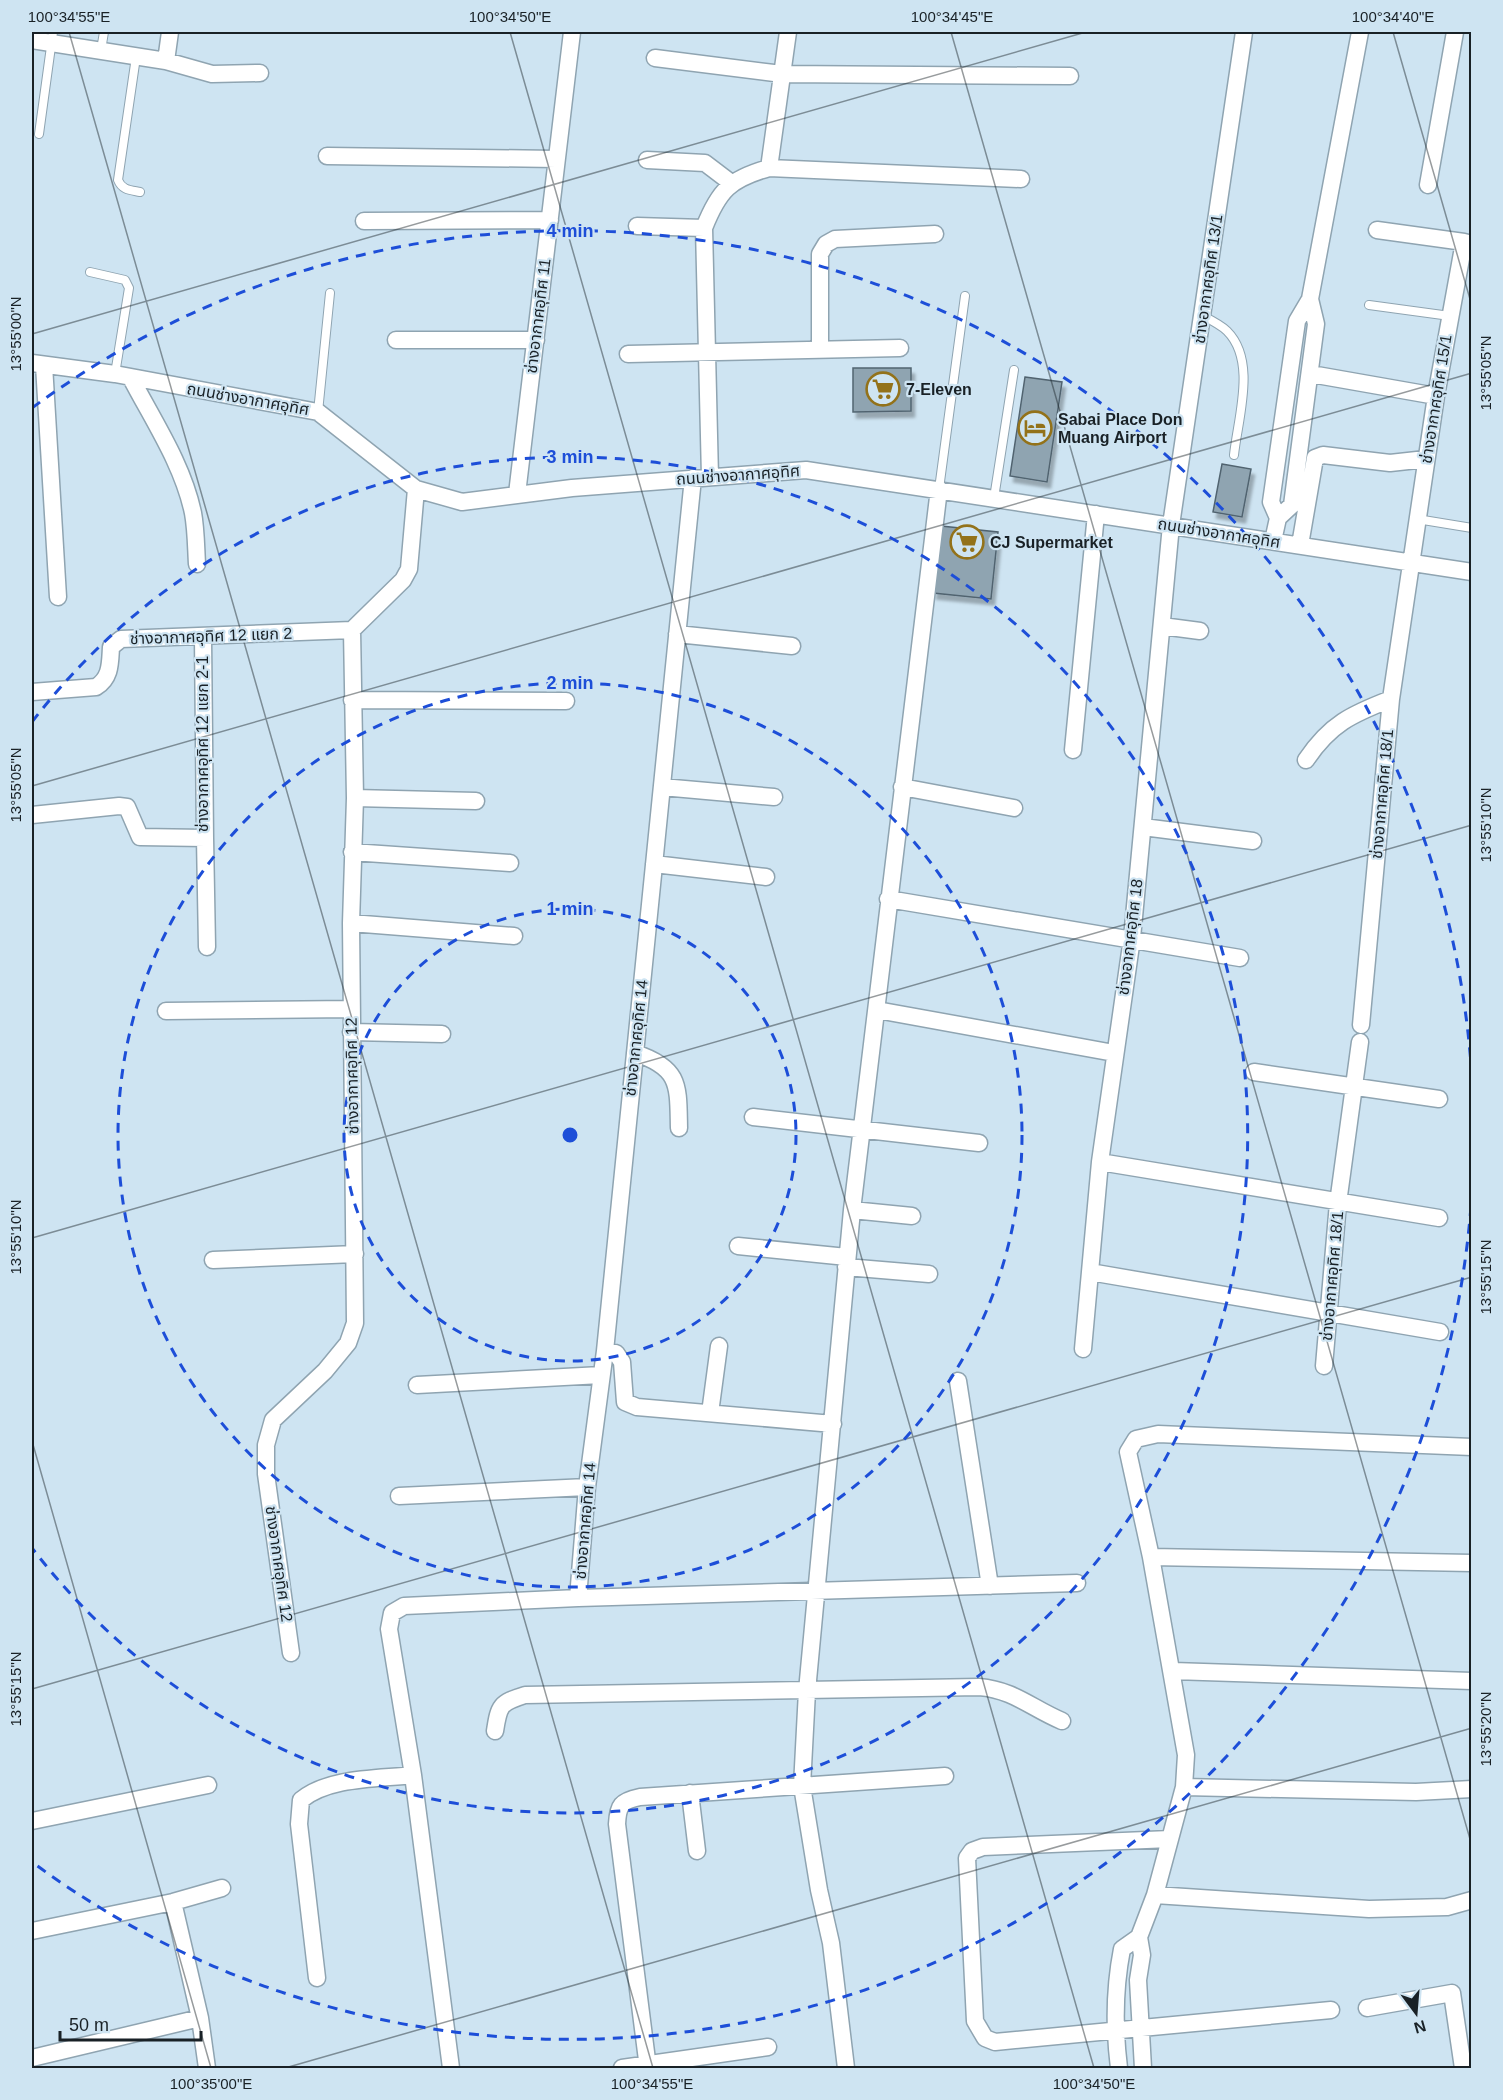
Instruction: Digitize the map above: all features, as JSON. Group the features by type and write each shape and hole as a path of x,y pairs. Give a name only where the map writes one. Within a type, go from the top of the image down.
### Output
{"street":[{"path":"166,61 170,32"},
{"name":"ช่างอากาศอุทิศ 11","path":"517,494 572,32"},
{"path":"768,168 788,32"},
{"name":"ช่างอากาศอุทิศ 13/1","path":"1171,525 1244,32"},
{"path":"1278,518 1271,502 1272,490 1298,321 1310,299 1360,32"},
{"path":"1428,185 1455,32"},
{"path":"32,40 53,37 101,50 166,61 212,74 260,73"},
{"path":"655,58 782,74 1070,76"},
{"path":"327,156 556,159"},
{"path":"647,160 705,164 730,182"},
{"path":"637,226 704,228 715,203 730,182 768,168 1021,179"},
{"path":"364,221 550,220"},
{"name":"ช่างอากาศอุทิศ 14","path":"578,1598 587,1487 605,1351 677,634 702,477 707,352 704,228"},
{"path":"1377,230 1468,243"},
{"path":"820,349 820,254 825,244 836,238 935,234"},
{"name":"ช่างอากาศอุทิศ 15/1","path":"1410,564 1450,316 1468,243"},
{"path":"1273,541 1278,518 1292,505 1316,324 1310,299"},
{"path":"396,340 536,339"},
{"path":"628,354 900,348"},
{"path":"38,364 58,597"},
{"name":"ถนนช่างอากาศอุทิศ","path":"38,364 123,376 318,412 416,489 462,502 517,494 806,470 1472,572"},
{"path":"1311,374 1436,396"},
{"path":"123,376 178,466 194,516 197,564"},
{"path":"1300,546 1315,458 1323,455 1390,463 1426,459"},
{"path":"351,630 403,580 409,569 416,489"},
{"path":"846,2068 831,1943 819,1890 802,1786 807,1692 852,1210 939,489"},
{"path":"1073,750 1096,514"},
{"name":"ช่างอากาศอุทิศ 18","path":"1083,1348 1100,1162 1132,938 1171,525"},
{"name":"ช่างอากาศอุทิศ 18/1","path":"1361,1025 1391,699 1410,564"},
{"path":"1162,626 1200,631"},
{"name":"ช่างอากาศอุทิศ 12 แยก 2","path":"32,692 96,687 104,682 109,673 111,647 121,639 203,638 351,630"},
{"name":"ช่างอากาศอุทิศ 12","path":"291,1653 266,1474 266,1445 273,1420 325,1371 348,1343 355,1323 351,923 355,798 351,630"},
{"path":"677,634 792,646"},
{"name":"ช่างอากาศอุทิศ 12 แยก 2-1","path":"32,815 127,807 140,837 205,838 203,638"},
{"path":"1306,760 1322,736 1352,715 1391,699"},
{"path":"352,700 566,701"},
{"path":"662,787 774,797"},
{"path":"902,787 1014,808"},
{"path":"355,798 476,801"},
{"path":"1143,827 1252,841"},
{"path":"205,838 207,947"},
{"path":"352,852 510,863"},
{"path":"654,864 766,878"},
{"path":"888,899 1132,938 1240,958"},
{"path":"351,923 514,936"},
{"path":"166,1011 351,1009"},
{"path":"877,1010 1114,1053"},
{"path":"351,1032 442,1034"},
{"name":"ช่างอากาศอุทิศ 18/1","path":"1324,1366 1338,1203 1356,1086 1360,1042"},
{"path":"635,1053 651,1058 668,1070 678,1088 679,1128"},
{"path":"1254,1072 1439,1099"},
{"path":"753,1117 862,1127 979,1143"},
{"path":"1100,1162 1439,1218"},
{"path":"852,1210 912,1216"},
{"path":"738,1246 929,1274"},
{"path":"213,1260 355,1254"},
{"path":"1090,1272 1440,1332"},
{"path":"710,1413 719,1346"},
{"path":"605,1351 616,1353 622,1362 625,1402 637,1407 833,1424"},
{"path":"417,1385 601,1375"},
{"path":"958,1381 990,1586"},
{"path":"1143,2068 1138,1980 1142,1955 1139,1937 1155,1895 1184,1787 1185,1744 1151,1557 1128,1452 1136,1439 1158,1434 1472,1448"},
{"path":"399,1496 587,1487"},
{"path":"1151,1557 1472,1563"},
{"path":"452,2068 413,1774 389,1629 392,1613 404,1606 578,1598 1077,1583"},
{"path":"1173,1671 1472,1682"},
{"path":"495,1731 498,1710 506,1701 525,1695 999,1688 1062,1721"},
{"path":"316,1978 299,1824 301,1800 312,1791 332,1785 413,1774"},
{"path":"648,2067 616,1824 618,1808 624,1800 690,1793 945,1776"},
{"path":"32,1821 208,1785"},
{"path":"1184,1787 1416,1792 1472,1789"},
{"path":"690,1793 697,1851"},
{"path":"1170,1839 983,1847 972,1851 967,1858 975,2021 985,2038 995,2042 1331,2010"},
{"path":"32,1931 173,1902 222,1888"},
{"path":"1155,1895 1369,1909 1447,1907 1472,1900"},
{"path":"173,1902 200,2018 207,2068"},
{"path":"1119,2068 1115,2031 1117,1977 1122,1949 1139,1937"},
{"path":"1367,2008 1452,1993 1463,2068"},
{"path":"32,2058 200,2018"},
{"path":"622,2068 648,2067 768,2048"}],"lane":[{"path":"101,50 104,32"},
{"path":"39,134 53,37"},
{"path":"136,57 118,180 120,186 140,192"},
{"path":"90,272 125,280 129,288 123,376"},
{"path":"318,412 330,293"},
{"path":"939,489 965,296"},
{"path":"1369,305 1450,316"},
{"path":"1203,316 1226,330 1239,348 1242,358 1244,369 1234,455"},
{"path":"994,498 1014,370"},
{"path":"1417,519 1472,528"}],"building":[{"path":"853,368 911,368 911,411 853,412"},
{"path":"1025,377 1062,382 1047,482 1010,476"},
{"path":"1222,464 1251,469 1242,517 1213,512"},
{"path":"941,526 998,532 991,599 933,593"}],"place":[{"name":"7-Eleven","path":"883,389"},
{"name":"Sabai Place Don Muang Airport","path":"1035,428"},
{"name":"CJ Supermarket","path":"967,542"}]}
